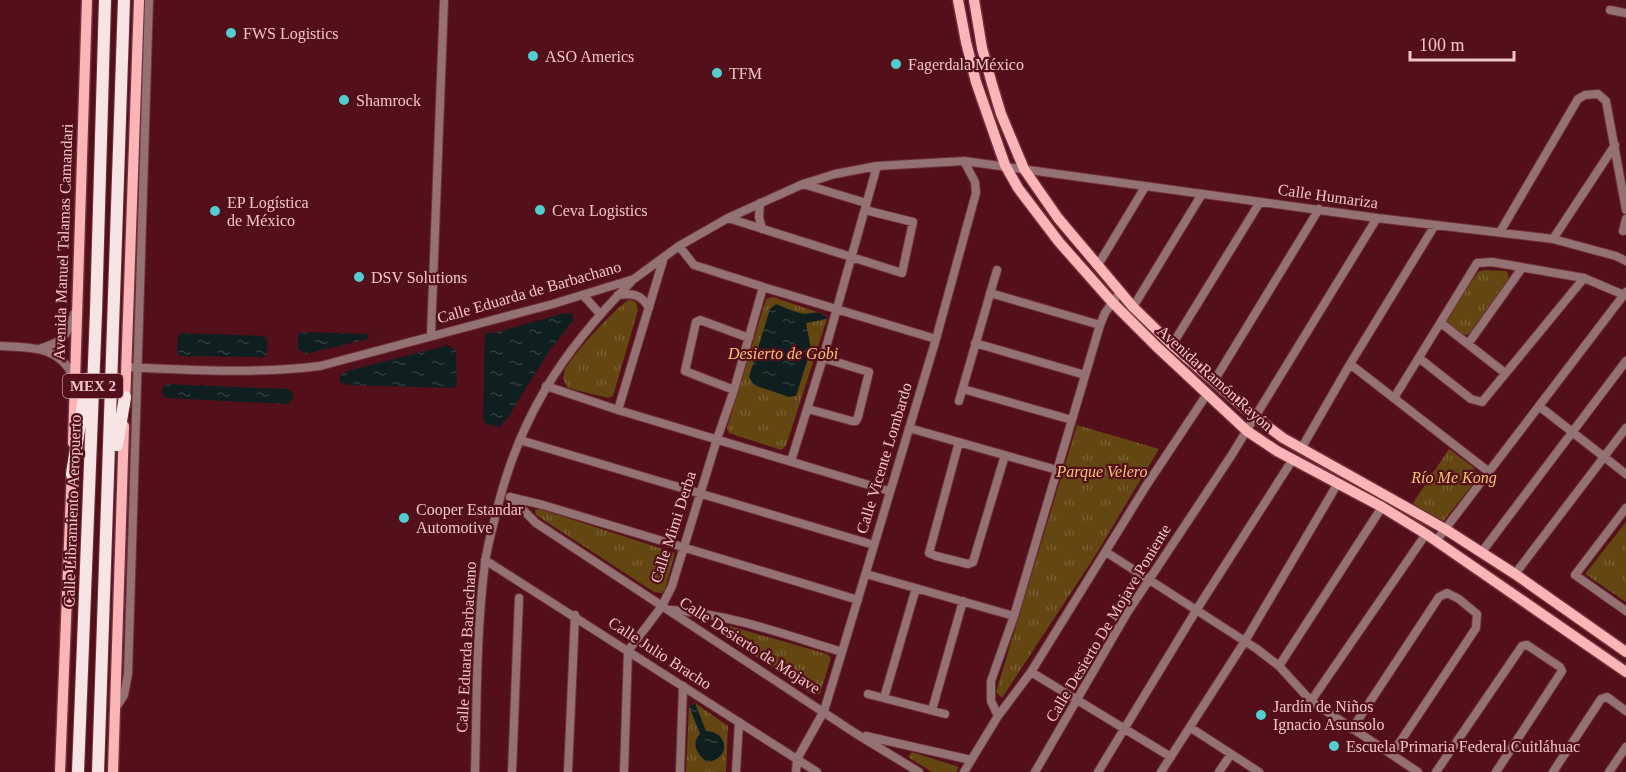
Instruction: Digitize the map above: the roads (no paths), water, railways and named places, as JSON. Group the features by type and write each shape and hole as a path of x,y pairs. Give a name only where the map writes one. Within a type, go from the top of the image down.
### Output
{"highway":[{"name":"Calle Libramiento Aeropuerto","path":"78,772 96,312 105,0"},
{"name":"MEX 2","path":"98,772 124,0"},
{"path":"72,474 96,312"},
{"path":"108,524 119,427 125,397"}],"main road":[{"name":"Avenida Manuel Talamas Camandari","path":"60,772 87,0"},
{"path":"113,772 139,0"},
{"path":"138,33 147,0"},
{"name":"Avenida Ramón Rayón","path":"958,0 970,63 1005,165 1018,188 1059,242 1112,302 1247,431 1426,534 1626,672"},
{"name":"Avenida Ramón Rayón","path":"974,0 981,48 1001,114 1024,170 1058,218 1133,307 1172,345 1255,417 1301,449 1444,529 1515,574 1626,652"}],"street":[{"path":"115,709 124,695 128,674 139,368 147,0"},
{"path":"431,335 444,0"},
{"path":"1610,10 1626,13"},
{"path":"1500,232 1578,99 1590,94 1598,94 1605,98 1626,210"},
{"path":"1553,239 1615,145"},
{"name":"Calle Eduarda de Barbachano","path":"127,367 285,370 320,366 583,295 634,279 679,246 728,218 803,184 835,174 877,166 964,161 1005,165 1024,170"},
{"name":"Calle Vicente Lombardo","path":"797,759 824,711 936,339 976,193 975,182 964,161"},
{"path":"791,461 823,358 877,166"},
{"name":"Calle Humariza","path":"1024,170 1377,218 1553,239 1626,261"},
{"path":"728,218 897,273 903,271 913,222 803,184"},
{"path":"1098,265 1145,187"},
{"path":"1133,307 1202,194"},
{"path":"1172,345 1260,202"},
{"path":"760,203 759,217 762,229"},
{"path":"1214,381 1319,209"},
{"name":"Calle Desierto De Mojave Poniente","path":"1035,772 1149,579 1247,431 1377,218"},
{"path":"1623,231 1626,219"},
{"path":"1301,449 1435,225"},
{"path":"679,246 694,265 936,339"},
{"path":"618,410 664,257"},
{"path":"1394,398 1441,324 1474,265 1485,262 1584,278 1625,294 1436,541"},
{"path":"1468,344 1522,268"},
{"path":"959,401 997,270"},
{"path":"1419,358 1471,399 1480,402 1584,278"},
{"name":"Calle Eduarda Barbachano","path":"475,772 480,613 485,560 500,495 519,440 546,386 564,358 600,314 634,279"},
{"name":"Calle Mimi Derba","path":"628,651 665,607 734,390 763,287"},
{"path":"990,292 1100,325"},
{"path":"998,716 991,701 991,681 1014,616 1100,325 1120,292"},
{"path":"583,295 600,314"},
{"path":"618,295 638,296 649,308"},
{"path":"39,349 53,345 63,338 76,310"},
{"path":"734,390 685,371 696,322 700,320 749,338"},
{"path":"1441,324 1505,373"},
{"path":"975,343 1085,375"},
{"path":"0,346 39,349 60,358 69,367 73,376"},
{"path":"808,409 852,421 856,421 858,417 868,372 823,358"},
{"path":"1481,553 1626,361"},
{"path":"1350,364 1489,472"},
{"path":"546,386 618,410 890,491"},
{"path":"963,389 1072,420"},
{"path":"964,772 998,716 1031,672 1207,394"},
{"path":"1539,406 1626,474"},
{"path":"909,428 1057,470"},
{"path":"1515,574 1626,428"},
{"path":"519,440 874,545"},
{"path":"959,442 929,553 936,556 968,564 973,562 1005,455"},
{"path":"1098,772 1197,609 1293,459"},
{"path":"1161,772 1245,641 1338,483"},
{"path":"500,495 543,505 858,600"},
{"name":"Calle Desierto de Mojave","path":"510,497 536,523 858,735 919,772"},
{"path":"1280,666 1382,507"},
{"path":"1626,508 1575,575 1626,611"},
{"path":"1311,701 1426,534"},
{"path":"1106,552 1245,641 1280,666 1311,701 1418,772"},
{"name":"Calle Julio Bracho","path":"485,560 575,615 817,772"},
{"path":"866,574 1014,616"},
{"path":"884,698 916,588"},
{"path":"1352,729 1439,597 1447,593 1459,599 1477,614 1476,628 1392,754"},
{"path":"512,772 519,598"},
{"path":"932,710 963,601"},
{"path":"665,607 733,619 842,652"},
{"path":"568,772 575,615"},
{"path":"1436,772 1522,646 1527,645 1560,667 1562,671 1496,772"},
{"path":"624,772 628,651"},
{"path":"1031,672 1171,757"},
{"path":"680,772 683,686"},
{"path":"868,694 945,714"},
{"path":"1553,772 1601,699 1607,697 1626,711"},
{"path":"736,772 739,722"},
{"path":"1191,728 1259,772"},
{"path":"858,735 971,760"},
{"path":"1609,772 1626,747"},
{"path":"1220,772 1231,754"},
{"path":"796,772 797,759"}],"water":[{"path":"776,304 804,314 821,313 827,319 806,323 811,349 796,396 789,397 754,385 749,377 770,309"},
{"path":"565,313 573,314 573,321 549,351 507,419 500,427 486,424 483,417 485,333 494,333"},
{"path":"303,332 369,334 368,339 305,354 298,349 298,334"},
{"path":"182,333 264,336 267,339 267,353 263,357 180,356 177,352 178,336"},
{"path":"448,345 456,351 457,386 452,388 347,385 340,382 340,376 347,371"},
{"path":"167,384 288,389 293,393 293,399 288,404 166,398 162,389"},
{"path":"695,703 706,731 720,736 723,741 723,752 715,760 707,762 696,749 695,745 700,734 689,706"}],"place":[{"name":"FWS Logistics","path":"231,33"},
{"name":"ASO Americs","path":"533,56"},
{"name":"Fagerdala México","path":"896,64"},
{"name":"TFM","path":"717,73"},
{"name":"Shamrock","path":"344,100"},
{"name":"Ceva Logistics","path":"540,210"},
{"name":"EP Logística de México","path":"215,211"},
{"name":"DSV Solutions","path":"359,277"},
{"name":"Cooper Estandar Automotive","path":"404,518"},
{"name":"Jardín de Niños Ignacio Asunsolo","path":"1261,715"},
{"name":"Escuela Primaria Federal Cuitláhuac","path":"1334,746"}],"park label":[{"name":"Desierto de Gobi","path":"783,353"},
{"name":"Parque Velero","path":"1102,471"},
{"name":"Río Me Kong","path":"1454,477"}]}
